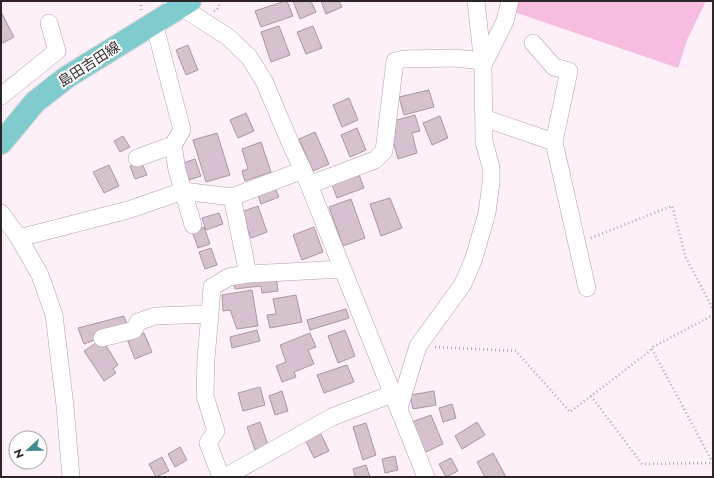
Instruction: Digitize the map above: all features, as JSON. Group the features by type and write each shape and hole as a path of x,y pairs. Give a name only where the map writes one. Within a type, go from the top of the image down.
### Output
{"main road":[{"name":"島田吉田線","path":"1,143 35,102 67,77 154,23 181,3"}],"street":[{"path":"395,401 418,346 463,284 474,258 487,214 491,183 491,167 484,142 483,63 476,1"},
{"path":"483,63 505,21 510,1"},
{"path":"181,3 228,37 249,57 264,81 306,178 426,477"},
{"path":"1,96 57,51 49,23"},
{"path":"137,158 173,145 182,130 154,23"},
{"path":"532,43 554,67 569,71 554,142 587,288"},
{"path":"19,238 128,210 183,191 232,197 375,160 384,151 395,61 404,59 455,58 483,63"},
{"path":"484,118 554,142"},
{"path":"173,145 177,170 193,225"},
{"path":"232,197 248,274"},
{"path":"1,213 19,238 40,275 54,315 65,406 71,477"},
{"path":"221,477 208,443 216,431 205,396 206,358 212,287 229,277 248,274 342,269"},
{"path":"102,338 134,330 138,322 156,316 210,314"},
{"path":"225,477 332,417 395,401"}],"path":[{"path":"577,244 672,206 686,258 713,309"},
{"path":"418,346 516,351 570,412 653,347 713,315"},
{"path":"591,396 642,464 713,463 652,349"}],"shaded area":[{"path":"517,1 706,1 687,40 678,68 514,12"}],"building":[{"path":"287,1 293,16 261,27 255,11"},
{"path":"293,1 311,1 316,12 300,19"},
{"path":"321,1 339,1 342,7 326,14"},
{"path":"1,12 14,37 3,43 1,39"},
{"path":"279,26 290,55 271,62 261,32"},
{"path":"313,26 322,48 306,54 297,32"},
{"path":"188,45 198,70 186,75 176,50"},
{"path":"429,90 434,107 404,115 399,97"},
{"path":"349,98 358,120 342,127 333,105"},
{"path":"246,113 254,131 238,138 230,120"},
{"path":"415,115 420,131 412,133 417,153 398,159 391,133 396,132 393,121"},
{"path":"440,116 448,138 432,145 423,123"},
{"path":"357,128 366,150 350,157 341,135"},
{"path":"315,132 329,164 313,171 299,139"},
{"path":"217,133 230,175 206,182 193,140"},
{"path":"123,136 130,147 120,152 114,141"},
{"path":"261,142 271,172 245,181 242,171 248,169 242,149"},
{"path":"195,159 201,176 189,180 183,163"},
{"path":"141,161 147,175 135,179 130,166"},
{"path":"109,165 119,186 104,193 93,172"},
{"path":"358,172 364,188 337,198 331,182"},
{"path":"274,186 279,197 261,204 257,192"},
{"path":"390,198 402,228 381,236 370,204"},
{"path":"351,199 365,238 343,246 329,207"},
{"path":"258,206 267,232 251,238 241,212"},
{"path":"219,213 223,224 206,230 202,218"},
{"path":"204,227 210,244 198,248 192,231"},
{"path":"314,227 323,252 302,260 293,235"},
{"path":"211,248 217,265 205,269 199,252"},
{"path":"276,275 278,291 262,293 261,286 235,289 234,280"},
{"path":"252,290 258,326 237,329 230,310 223,311 222,295"},
{"path":"296,295 302,322 270,328 267,315 276,314 273,299"},
{"path":"346,309 349,318 310,330 307,320"},
{"path":"124,316 128,327 84,344 78,328"},
{"path":"257,330 260,341 232,348 230,337"},
{"path":"345,330 355,356 338,363 328,336"},
{"path":"144,333 152,352 135,359 127,339"},
{"path":"310,333 316,347 308,350 314,364 294,372 296,377 282,382 276,366 286,362 280,345"},
{"path":"102,339 118,365 113,369 116,373 104,381 84,351"},
{"path":"347,365 354,382 324,393 317,375"},
{"path":"260,387 265,405 243,411 238,393"},
{"path":"282,391 288,411 275,415 269,396"},
{"path":"434,391 436,405 413,409 410,395"},
{"path":"452,404 456,418 443,422 439,408"},
{"path":"431,415 443,444 421,454 412,422"},
{"path":"260,422 268,445 255,450 247,427"},
{"path":"477,422 485,435 462,449 455,436"},
{"path":"366,423 376,455 363,460 353,427"},
{"path":"320,432 329,451 314,458 305,439"},
{"path":"180,447 187,460 175,467 168,454"},
{"path":"493,453 506,477 485,477 477,462"},
{"path":"395,456 398,470 385,473 382,459"},
{"path":"162,457 169,471 156,477 149,464"},
{"path":"451,458 458,471 446,477 439,464"},
{"path":"366,465 370,477 355,477 353,469"}]}
